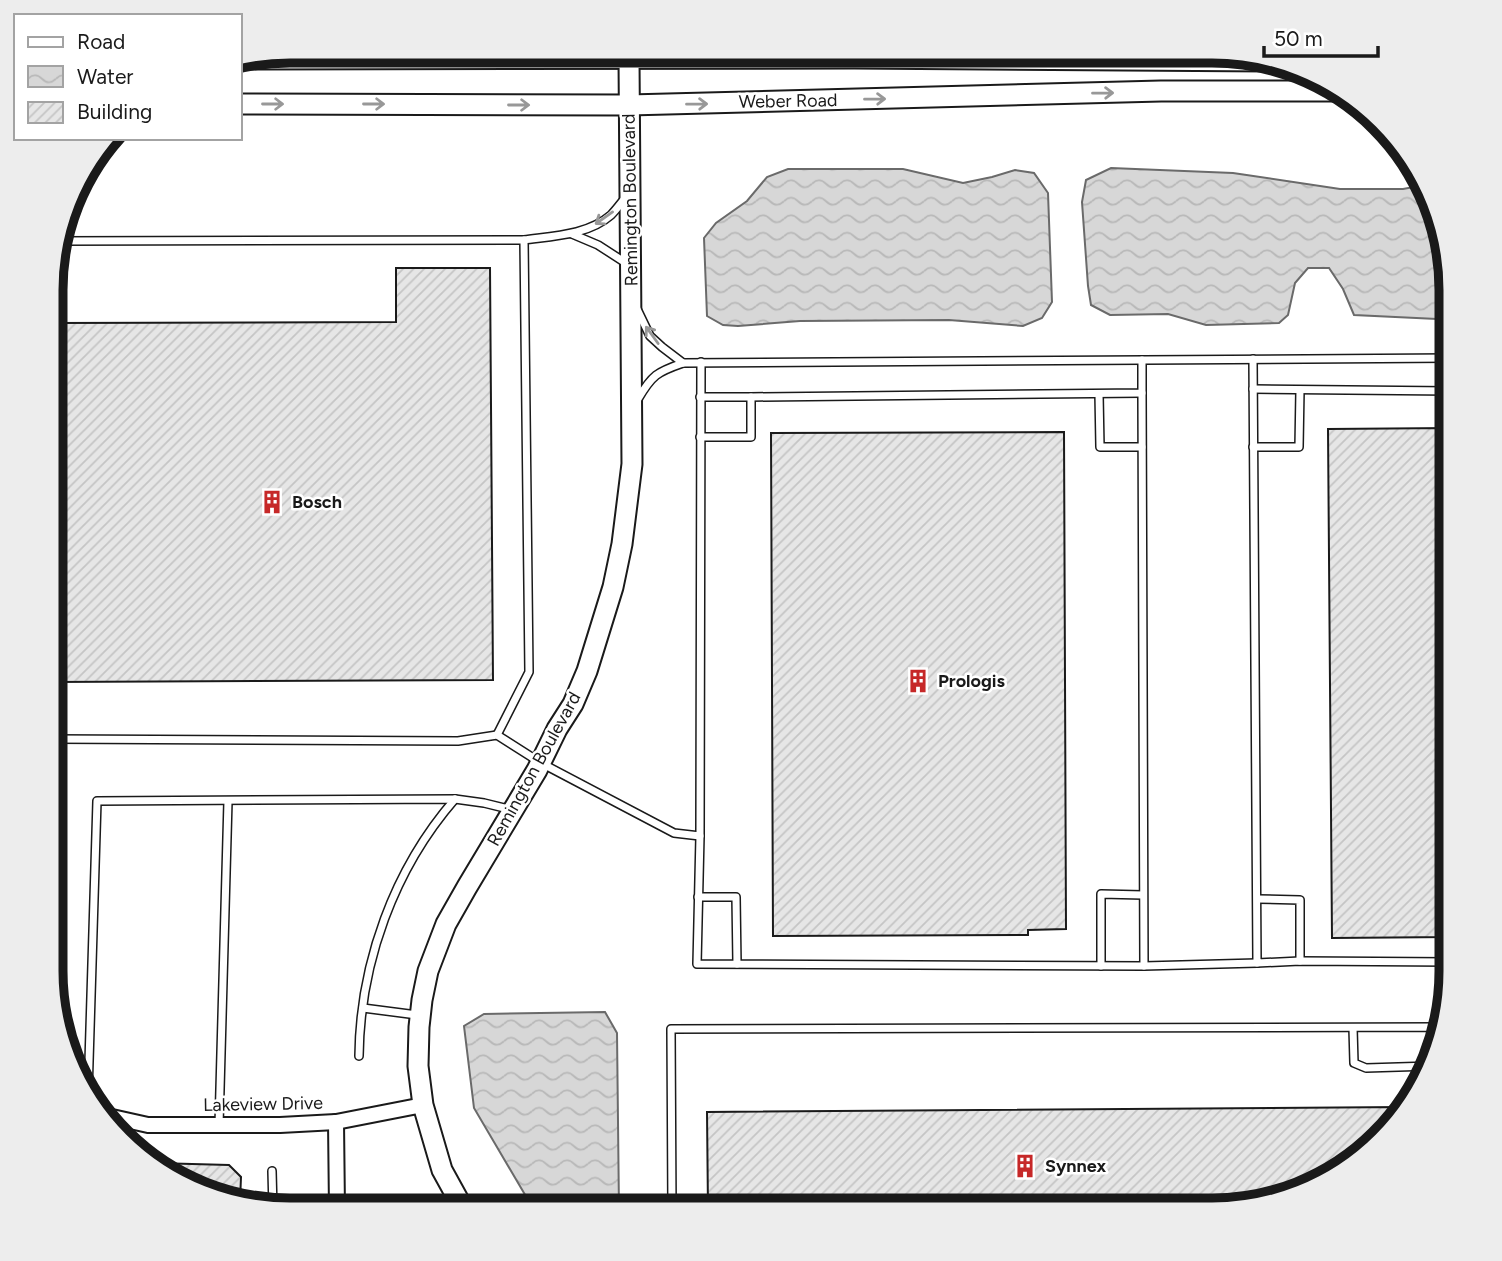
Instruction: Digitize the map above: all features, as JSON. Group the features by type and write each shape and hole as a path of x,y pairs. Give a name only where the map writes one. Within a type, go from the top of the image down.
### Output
{"main road":[{"name":"Remington Boulevard","path":"457,1198 442,1170 423,1105 418,1066 420,1015 428,971 446,925 573,704 587,671 613,587 622,544 632,464 630,63"},
{"name":"Weber Road","path":"242,104 629,105 1161,92 1322,91"}],"street":[{"name":"Lakeview Drive","path":"118,1118 149,1125 280,1125 336,1122 423,1105"},
{"path":"336,1122 337,1198"}],"lane":[{"path":"69,241 524,240 572,234 591,227 610,216 630,193"},
{"path":"572,234 598,245 631,267"},
{"path":"497,735 529,672 524,240"},
{"path":"631,299 650,336 683,363"},
{"path":"632,408 648,381 662,370 683,363 1439,358"},
{"path":"1253,359 1258,963"},
{"path":"1142,360 1144,966"},
{"path":"701,362 700,836 697,964 1144,966 1300,961 1439,961"},
{"path":"1253,389 1439,391"},
{"path":"1253,447 1299,447 1300,390"},
{"path":"1099,394 1100,447 1142,447"},
{"path":"700,397 1142,394"},
{"path":"701,437 751,437 751,397"},
{"path":"63,739 458,741 497,735 541,763 674,833 700,836"},
{"path":"359,1056 359,1030 368,972 383,921 435,822 455,799"},
{"path":"89,1075 97,802 455,799 513,810"},
{"path":"219,1126 228,801"},
{"path":"1101,966 1101,894 1143,895"},
{"path":"698,897 736,897 737,964"},
{"path":"1258,899 1300,900 1300,961"},
{"path":"363,1008 420,1015"},
{"path":"672,1198 671,1029 1432,1027"},
{"path":"1353,1028 1354,1063 1366,1068 1418,1066"},
{"path":"272,1171 273,1197"}],"water":[{"path":"1111,168 1233,173 1340,189 1414,187 1435,246 1439,275 1439,319 1354,315 1343,289 1329,268 1308,268 1295,283 1288,315 1279,323 1206,325 1168,314 1110,315 1091,305 1082,202 1086,180"},
{"path":"788,169 903,169 963,183 1015,170 1034,173 1048,193 1052,302 1042,318 1023,326 949,320 800,321 723,325 707,316 704,238 716,223 747,201 767,177"},
{"path":"605,1012 617,1033 619,1198 527,1198 474,1108 464,1026 484,1014"}],"building":[{"name":"Bosch","path":"396,268 490,268 493,680 63,682 63,323 396,322"},
{"path":"1439,428 1439,937 1332,938 1328,429"},
{"name":"Prologis","path":"1064,432 1066,929 1028,930 1028,935 773,936 771,433"},
{"name":"Synnex","path":"1393,1107 1373,1132 1338,1160 1312,1175 1271,1190 1227,1198 708,1198 707,1112"},
{"path":"169,1163 229,1165 241,1177 240,1192 203,1181"}],"place":[{"name":"Bosch","path":"272,502"},
{"name":"Prologis","path":"918,681"},
{"name":"Synnex","path":"1025,1166"}]}
